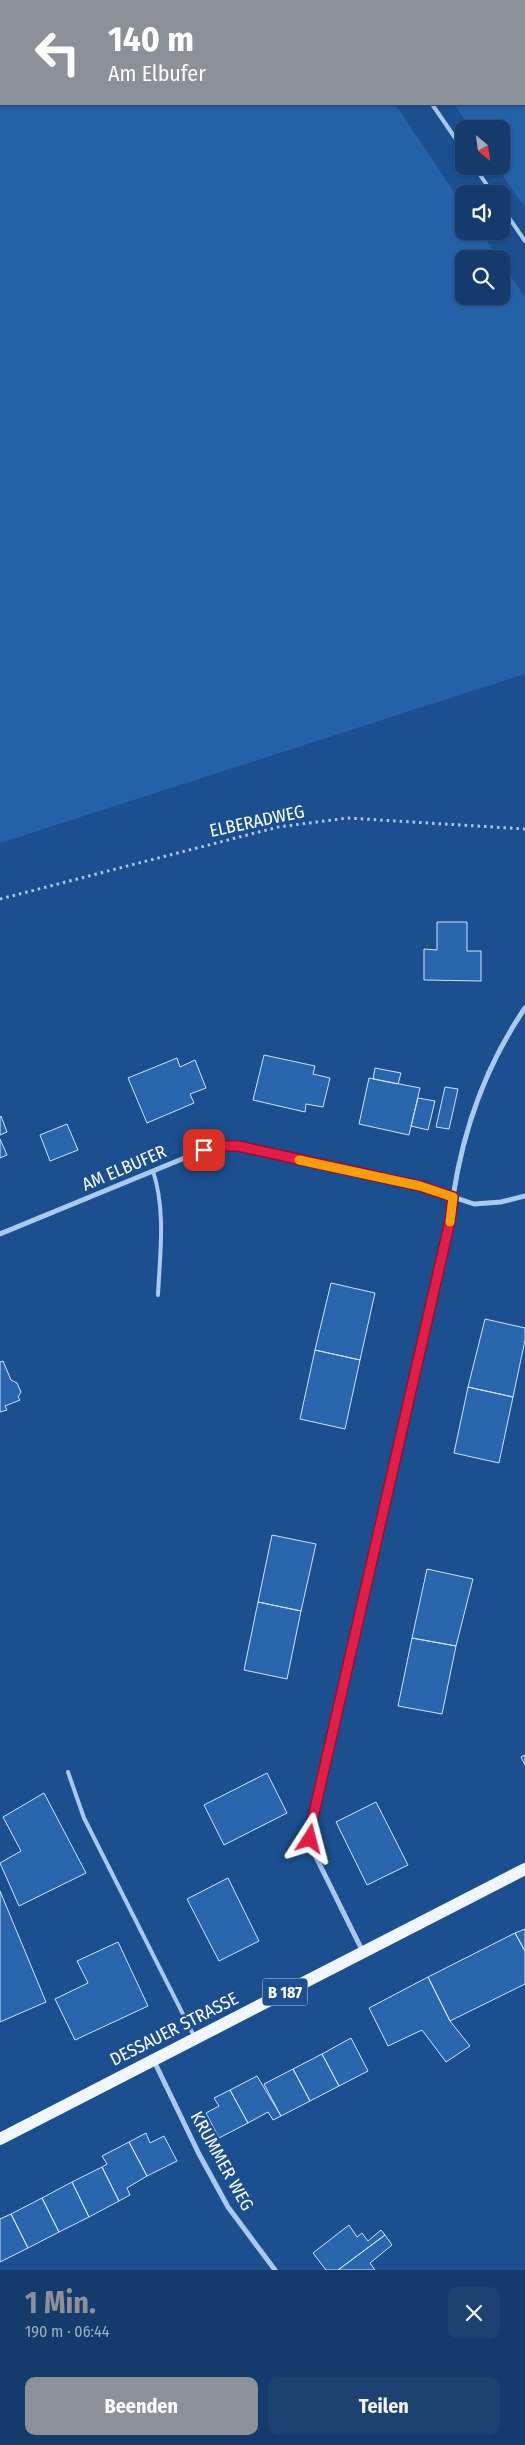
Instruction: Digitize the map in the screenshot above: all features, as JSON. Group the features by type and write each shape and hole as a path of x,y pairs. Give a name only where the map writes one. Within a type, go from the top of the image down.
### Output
{"main road":[{"name":"DESSAUER STRASSE","path":"0,2139 525,1869"}],"street":[{"path":"363,1952 310,1839 312,1822 450,1221 453,1197 480,1092 499,1048 525,1008"},
{"name":"AM ELBUFER","path":"0,1234 204,1150 223,1146 238,1146 420,1186 474,1204 500,1202 525,1196"},
{"name":"KRUMMER WEG","path":"153,2060 199,2154 228,2207 275,2270"}],"lane":[{"path":"433,105 455,138"},
{"path":"510,219 525,241"},
{"path":"153,1171 159,1189 162,1226 158,1295"},
{"path":"68,1772 84,1818 195,2038"}],"path":[{"name":"ELBERADWEG","path":"0,899 278,828 331,820 348,818 525,828"}],"shaded area":[{"path":"0,105 396,105 455,194 455,240 486,240 493,250 455,250 455,305 510,305 510,275 525,297 525,674 0,843"},
{"path":"455,105 525,105 525,208 502,175 510,175 510,120 465,120"}],"building":[{"path":"437,922 467,922 467,951 481,951 481,981 424,980 424,949 437,950"},
{"path":"264,1055 315,1066 313,1074 330,1078 323,1107 306,1104 305,1112 253,1100"},
{"path":"177,1058 180,1067 195,1060 206,1088 190,1094 194,1103 147,1123 128,1078"},
{"path":"375,1068 401,1073 398,1084 373,1079"},
{"path":"369,1078 420,1088 409,1135 359,1124"},
{"path":"445,1087 458,1089 449,1129 436,1127"},
{"path":"418,1098 435,1101 428,1130 411,1126"},
{"path":"0,1117 7,1132 0,1135"},
{"path":"67,1124 78,1150 50,1161 40,1135"},
{"path":"0,1139 7,1155 0,1158"},
{"path":"331,1283 375,1293 360,1360 315,1350"},
{"path":"485,1319 525,1328 525,1340 513,1397 468,1387"},
{"path":"315,1350 360,1360 345,1429 300,1419"},
{"path":"3,1361 11,1380 17,1383 21,1392 18,1397 20,1400 5,1406 7,1410 0,1412 0,1362"},
{"path":"468,1387 513,1397 499,1463 454,1453"},
{"path":"272,1535 316,1544 301,1611 258,1602"},
{"path":"427,1569 473,1579 456,1646 412,1638"},
{"path":"258,1602 301,1611 287,1679 244,1670"},
{"path":"412,1638 456,1646 442,1714 398,1706"},
{"path":"525,1755 525,1765 521,1757"},
{"path":"267,1773 287,1813 224,1845 204,1805"},
{"path":"44,1793 86,1873 19,1906 0,1863 21,1851 3,1817"},
{"path":"376,1802 408,1865 367,1885 336,1822"},
{"path":"228,1878 259,1941 219,1961 187,1899"},
{"path":"0,1891 46,2002 0,2022"},
{"path":"525,1929 525,1951 515,1933"},
{"path":"515,1933 525,1951 525,1984 450,2021 428,1977"},
{"path":"118,1942 148,2006 75,2040 55,1999 88,1983 77,1961"},
{"path":"428,1977 450,2021 470,2046 446,2062 422,2030 388,2046 369,2008"},
{"path":"351,2038 368,2071 339,2086 322,2054"},
{"path":"322,2054 339,2086 310,2101 293,2069"},
{"path":"293,2069 310,2101 281,2116 264,2084"},
{"path":"257,2076 281,2116 273,2120 268,2112 248,2123 230,2090"},
{"path":"230,2090 248,2123 219,2138 206,2113 219,2106 214,2098"},
{"path":"146,2133 150,2143 164,2136 177,2161 147,2176 129,2142"},
{"path":"129,2142 147,2176 127,2188 130,2195 119,2201 102,2167 107,2164 102,2156"},
{"path":"102,2167 119,2201 89,2217 72,2182"},
{"path":"72,2182 89,2217 59,2232 42,2198"},
{"path":"42,2198 59,2232 28,2248 11,2214"},
{"path":"11,2214 28,2248 0,2262 0,2219"},
{"path":"349,2225 357,2237 362,2233 368,2241 381,2230 385,2235 338,2270 326,2270 313,2253"},
{"path":"385,2235 392,2245 370,2263 375,2270 338,2270"}],"slow traffic":[{"path":"299,1160 420,1186 453,1197 450,1222"}],"route":[{"path":"204,1150 223,1146 238,1146 420,1186 453,1197 450,1221 312,1822 310,1839"}]}
